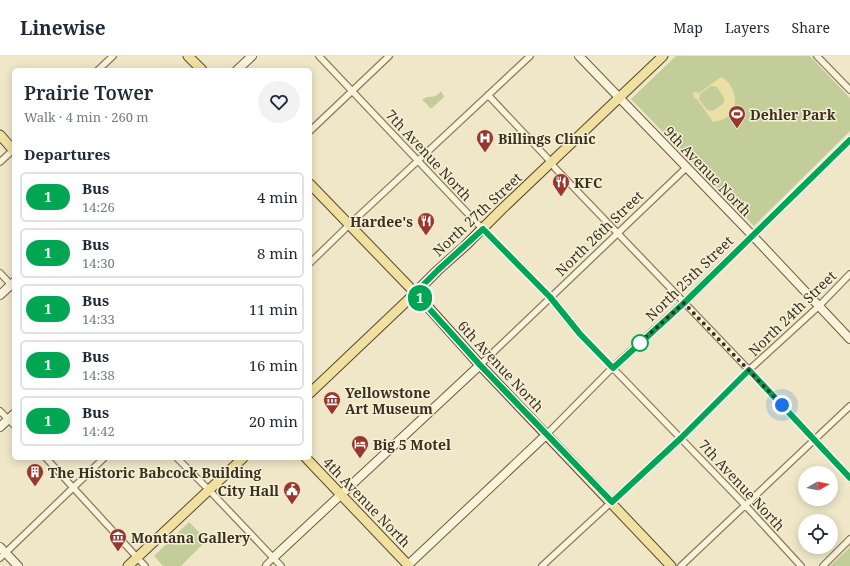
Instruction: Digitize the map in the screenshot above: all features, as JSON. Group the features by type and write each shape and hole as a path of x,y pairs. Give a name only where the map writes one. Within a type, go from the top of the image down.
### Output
{"main road":[{"path":"188,56 200,68"},
{"name":"North 27th Street","path":"312,391 663,56"},
{"path":"0,135 12,148"},
{"name":"6th Avenue North","path":"312,186 415,293 480,365 612,502 671,566"},
{"path":"128,566 241,460"},
{"name":"4th Avenue North","path":"308,460 408,566"}],"street":[{"path":"100,68 113,56"},
{"path":"239,68 252,56"},
{"name":"7th Avenue North","path":"319,56 483,229 550,297 580,334 745,505 801,566"},
{"path":"312,129 389,56"},
{"path":"312,261 530,56"},
{"name":"9th Avenue North","path":"579,56 687,167 850,339"},
{"path":"817,56 850,90"},
{"path":"488,95 555,168 749,370 850,478"},
{"name":"North 25th Street","path":"408,566 546,435 613,368 684,303 850,140"},
{"path":"0,162 12,152"},
{"name":"North 26th Street","path":"266,565 480,365 687,167"},
{"path":"0,273 12,284"},
{"name":"North 24th Street","path":"542,566 681,438 749,370 819,306 850,274"},
{"path":"0,295 12,286"},
{"path":"681,566 850,406"},
{"path":"0,411 12,420 0,428"},
{"path":"48,460 145,566"},
{"path":"18,566 2,552 102,460"},
{"path":"179,460 281,566"},
{"path":"823,566 850,539"}],"green space":[{"path":"676,56 810,56 850,98 850,131 754,226 631,99"},
{"path":"441,91 444,97 432,108 430,108 422,99 436,96"},
{"path":"189,522 207,540 181,566 163,566 154,556"},
{"path":"850,547 850,566 830,566"}],"sand":[{"path":"721,77 731,86 734,92 735,105 733,111 722,120 713,122 697,99 694,98 693,94 695,92 699,93","holes":["711,86 717,87 724,98 724,103 713,111 707,110 699,99 700,94"]}],"bus line":[{"name":"1","path":"850,140 684,303 613,368 580,334 550,297 483,229 415,293 480,365 612,502 681,438 749,370 850,478"}],"place":[{"name":"Dehler Park","path":"737,129"},
{"name":"Billings Clinic","path":"485,153"},
{"name":"KFC","path":"561,197"},
{"name":"Hardee's","path":"426,236"},
{"name":"Yellowstone Art Museum","path":"332,415"},
{"name":"Big 5 Motel","path":"360,459"},
{"name":"The Historic Babcock Building","path":"35,487"},
{"name":"City Hall","path":"292,505"},
{"name":"Montana Gallery","path":"118,552"}],"route":[{"path":"640,343 635,347 684,303 782,405"}]}
